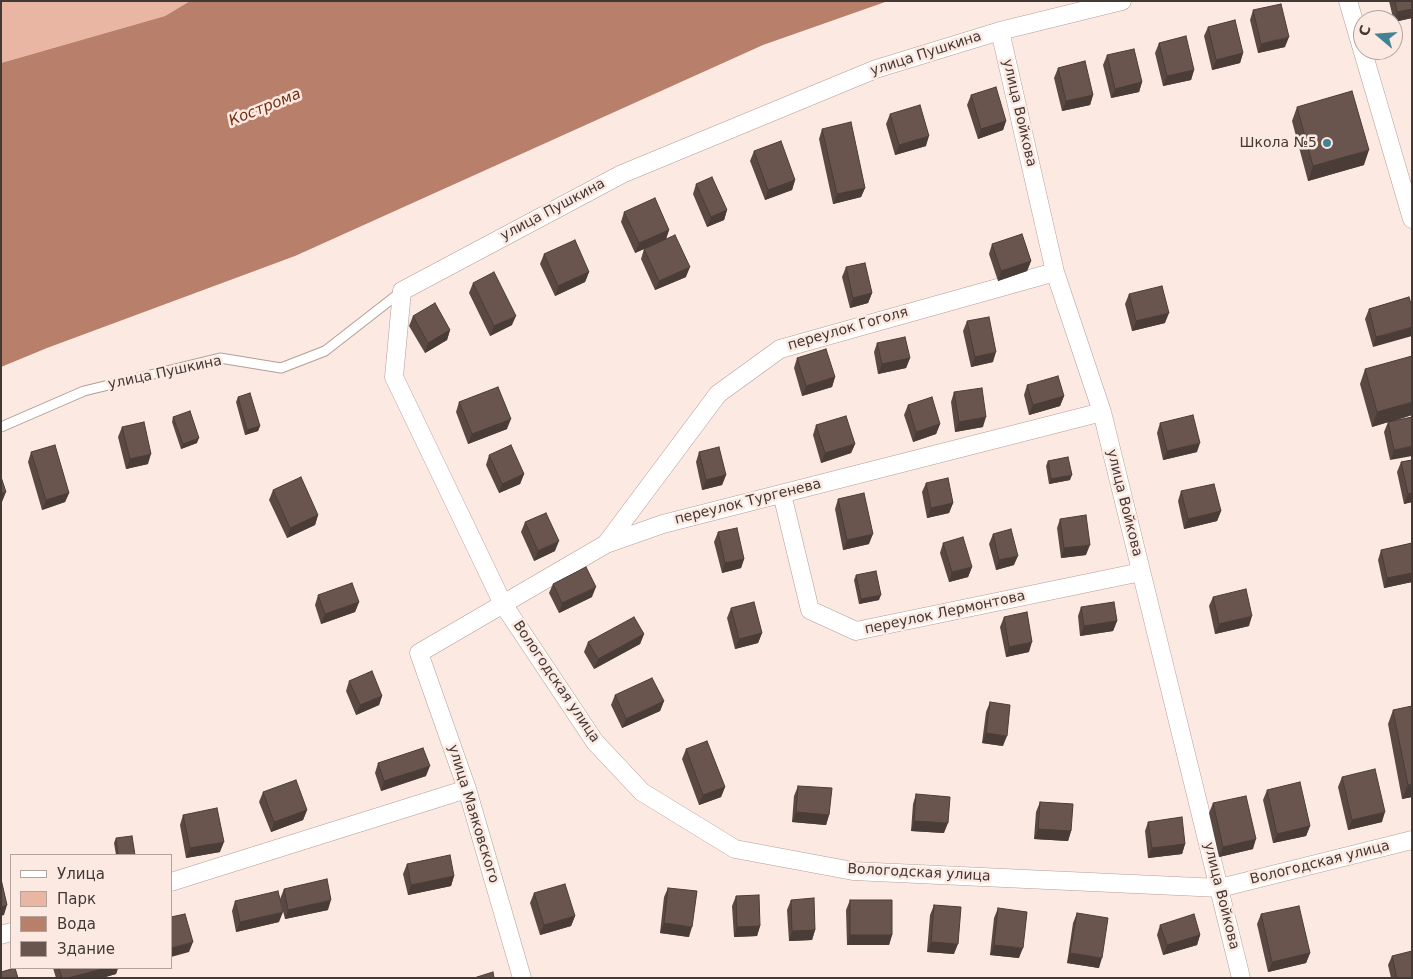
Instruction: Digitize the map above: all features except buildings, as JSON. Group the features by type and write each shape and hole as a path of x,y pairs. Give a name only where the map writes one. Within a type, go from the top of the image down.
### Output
{"street":[{"name":"улица Пушкина","path":"402,291 622,174 876,69 1000,31 1122,1"},
{"path":"1348,1 1412,219"},
{"name":"улица Войкова","path":"1000,31 1056,272 1102,412 1241,978"},
{"name":"переулок Гоголя","path":"606,544 718,394 780,349 1056,272"},
{"path":"402,291 394,377 503,604"},
{"name":"переулок Тургенева","path":"419,653 606,544 663,524 1102,412"},
{"name":"переулок Лермонтова","path":"782,494 810,610 856,631 1141,572"},
{"name":"Вологодская улица","path":"503,604 595,742 642,792 735,849 853,871 1220,888 1412,840"},
{"name":"улица Маяковского","path":"419,653 467,789 522,978"},
{"path":"172,882 467,789"}],"lane":[{"name":"улица Пушкина","path":"1,427 84,391 220,358 281,368 325,351 402,291"}],"green space":[{"path":"1,1 190,1 165,16 1,63"}],"water":[{"name":"Кострома","path":"190,1 888,1 763,45 295,256 47,348 1,367 1,63 165,16"}],"place":[{"name":"Школа №5","path":"1327,143"}]}
